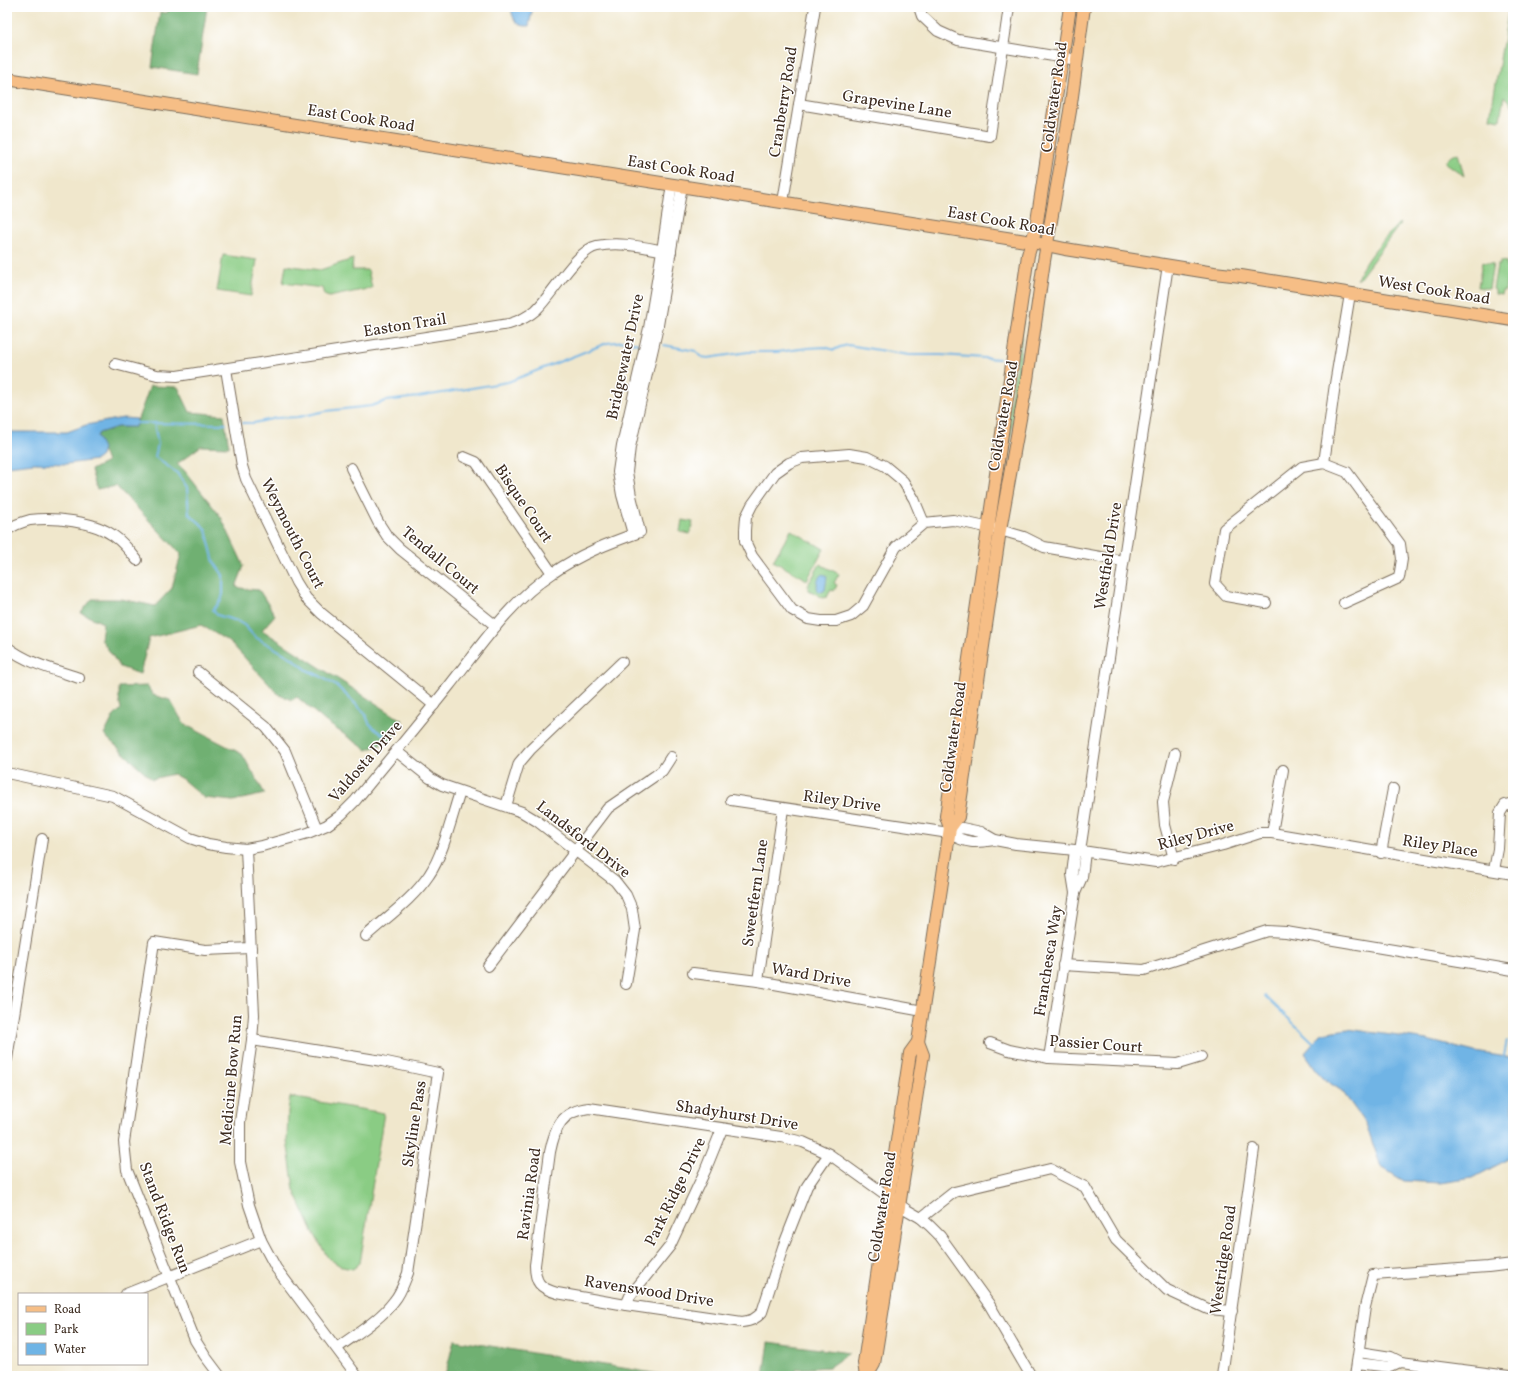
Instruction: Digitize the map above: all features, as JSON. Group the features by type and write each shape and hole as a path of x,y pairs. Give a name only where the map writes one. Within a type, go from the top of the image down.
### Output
{"main road":[{"name":"Coldwater Road","path":"867,1376 864,1363 910,1053 918,1042 923,1011 949,830 946,816 987,527 1028,255 1036,228 1061,57 1070,7"},
{"name":"Coldwater Road","path":"949,830 958,817 1000,530 1027,380 1047,245 1061,169 1084,7"},
{"name":"East Cook Road","path":"7,79 677,185 1350,294"},
{"name":"West Cook Road","path":"1350,294 1513,320"},
{"name":"Coldwater Road","path":"867,1376 874,1364 923,1056 918,1042"}],"street":[{"name":"Cranberry Road","path":"783,202 815,7"},
{"path":"919,7 922,16 938,31 958,40 1077,60"},
{"path":"1004,48 1009,7"},
{"name":"Grapevine Lane","path":"799,104 990,136 1004,48"},
{"name":"Bridgewater Drive","path":"637,533 627,472 630,447 657,331 677,185"},
{"name":"Easton Trail","path":"115,364 167,376 226,369 509,324 524,319 537,309 578,258 596,246 620,244 667,252"},
{"name":"Westfield Drive","path":"1080,851 1168,265"},
{"path":"1324,463 1350,294"},
{"name":"Weymouth Court","path":"226,369 239,453 244,472 296,582 306,598 321,613 434,705"},
{"path":"924,523 914,499 903,481 885,466 868,457 848,454 802,458 775,473 752,505 746,517 745,541 756,560 792,610 808,619 821,621 836,621 851,616 863,606 896,547 924,523 953,520 1000,530 1024,537 1044,547 1123,561"},
{"name":"Bisque Court","path":"464,457 476,462 552,573"},
{"path":"1266,603 1226,596 1215,584 1224,529 1302,467 1324,463 1346,472 1400,544 1402,559 1399,578 1344,603"},
{"name":"Tendall Court","path":"351,468 378,522 387,536 400,549 496,626"},
{"path":"7,530 28,520 46,519 97,526 113,535 125,545 137,560"},
{"name":"Valdosta Drive","path":"7,773 113,796 190,838 208,844 246,849 276,843 317,829 327,825 341,815 355,801 434,705 496,626 530,590 552,573 577,558 602,545 637,533"},
{"path":"7,647 33,662 79,678"},
{"path":"506,806 519,764 530,750 622,662"},
{"path":"198,672 266,727 285,751 317,829"},
{"name":"Landsford Drive","path":"396,751 430,778 442,785 522,812 537,821 615,881 626,895 632,909 635,930 626,984"},
{"path":"1174,859 1165,825 1163,802 1175,753"},
{"path":"488,966 608,808 662,771 671,757"},
{"path":"1272,833 1283,770"},
{"path":"1381,853 1393,789"},
{"path":"366,936 414,893 429,875 437,861 460,792"},
{"name":"Riley Drive","path":"731,800 783,809 949,830 962,828 981,832 995,840 1016,844 1080,851 1156,862 1174,859 1260,834 1272,833 1381,853"},
{"name":"Riley Place","path":"1494,870 1498,849 1500,813 1505,805 1513,803"},
{"name":"Sweetfern Lane","path":"758,981 783,809"},
{"path":"7,1059 42,839"},
{"name":"Medicine Bow Run","path":"246,849 254,1016 240,1122 240,1162 248,1205 261,1240 276,1268 357,1376"},
{"name":"Franchesca Way","path":"1050,1058 1075,893 1072,874 1080,851"},
{"name":"Riley Place","path":"1381,853 1513,874"},
{"path":"1063,965 1144,970 1267,931 1286,932 1513,970"},
{"name":"Stand Ridge Run","path":"220,1376 195,1340 169,1277 127,1170 124,1142 154,942 205,950 251,948"},
{"name":"Ward Drive","path":"693,973 758,981 923,1011"},
{"name":"Skyline Pass","path":"252,1040 384,1061 438,1073 408,1273 403,1286 394,1301 379,1317 336,1348"},
{"name":"Passier Court","path":"990,1043 1009,1050 1050,1058 1178,1064 1201,1057"},
{"name":"Shadyhurst Drive","path":"567,1115 581,1108 589,1108 781,1137 803,1142 829,1154 870,1184 921,1218 940,1236 990,1304 1031,1376"},
{"name":"Ravinia Road","path":"538,1282 535,1276 535,1265 550,1152 557,1127 562,1119 567,1115"},
{"name":"Park Ridge Drive","path":"626,1305 630,1296 670,1246 705,1171 722,1129"},
{"name":"Westridge Road","path":"1222,1376 1254,1149"},
{"name":"Ravenswood Drive","path":"538,1282 548,1290 557,1293 742,1322 750,1321 758,1317 766,1303 783,1247 807,1186 829,1154"},
{"path":"921,1218 954,1192 1050,1169 1086,1187 1116,1240 1167,1290 1208,1308 1232,1310"},
{"path":"129,1293 261,1240"},
{"path":"1355,1376 1365,1307 1373,1275 1481,1268 1513,1264"},
{"path":"1359,1352 1391,1357 1401,1362 1509,1376"},
{"path":"1357,1363 1390,1366 1401,1362"}],"green space":[{"path":"169,7 207,7 197,74 152,67 160,12 167,13"},
{"path":"1509,7 1513,7 1513,43 1508,74 1513,91 1513,106 1504,96 1500,120 1490,118"},
{"path":"1458,153 1464,176 1445,162 1451,156"},
{"path":"1399,223 1400,224 1359,279 1357,279 1360,271 1370,256"},
{"path":"223,255 257,260 251,296 217,291"},
{"path":"353,259 352,270 368,270 372,288 329,297 324,295 322,288 283,283 286,265 320,270"},
{"path":"1500,261 1507,262 1506,266 1509,266 1505,291 1502,291 1501,295 1495,294 1495,290 1493,289 1497,265 1500,265"},
{"path":"1482,262 1493,264 1489,289 1478,287"},
{"path":"1022,322 1019,384 1005,474 1008,420"},
{"path":"150,386 178,387 190,412 224,415 229,447 201,446 177,464 184,470 221,517 244,566 236,587 259,590 275,615 262,630 403,721 390,741 367,750 326,722 297,697 292,700 279,695 231,643 201,625 149,638 140,674 120,667 101,639 103,623 81,613 92,599 121,599 155,606 172,588 181,554 116,486 97,490 91,470 107,462 97,436 99,433 117,427 135,427"},
{"path":"682,520 693,522 690,534 680,532"},
{"path":"791,530 824,549 807,580 773,561"},
{"path":"820,564 839,574 834,583 837,585 834,591 831,590 827,597 823,598 809,590 808,585"},
{"path":"147,686 153,695 170,700 184,724 242,754 265,794 233,801 204,798 182,779 173,774 152,779 104,735 113,717 121,709 119,687"},
{"path":"290,1097 384,1113 360,1263 353,1269 342,1267 328,1258 312,1230 294,1190 287,1140"},
{"path":"454,1340 671,1376 445,1376"},
{"path":"769,1342 849,1353 829,1367 797,1369 794,1376 764,1376"}],"water":[{"path":"511,7 533,7 529,26 521,25 516,21 512,15"},
{"path":"123,418 137,419 135,427 117,427 99,433 97,436 103,448 101,456 96,460 67,464 34,463 7,466 7,432 67,432 86,425"},
{"path":"822,574 827,577 825,590 822,592 818,591 817,584"},
{"path":"1348,1029 1427,1040 1475,1052 1513,1058 1513,1154 1503,1162 1473,1178 1441,1183 1404,1181 1381,1167 1366,1124 1342,1091 1322,1078 1305,1053 1322,1033"}],"waterway":[{"path":"243,423 254,423 276,418 298,417 326,411 371,406 386,401 508,382 607,343 625,341 639,344"},
{"path":"664,345 696,351 702,357 708,358 748,352 777,352 808,348 825,347 834,350 848,345 909,355 941,355 999,359"},
{"path":"133,423 226,424"},
{"path":"154,423 158,444 155,457 177,473 187,488 189,514 206,530 214,562 223,575 223,594 221,601 213,610 217,615 237,621 244,625 255,637 292,658 307,670 338,687 365,713 369,723 376,730 387,737"},
{"path":"1265,996 1314,1043"},
{"path":"1504,1056 1507,1041"}]}
